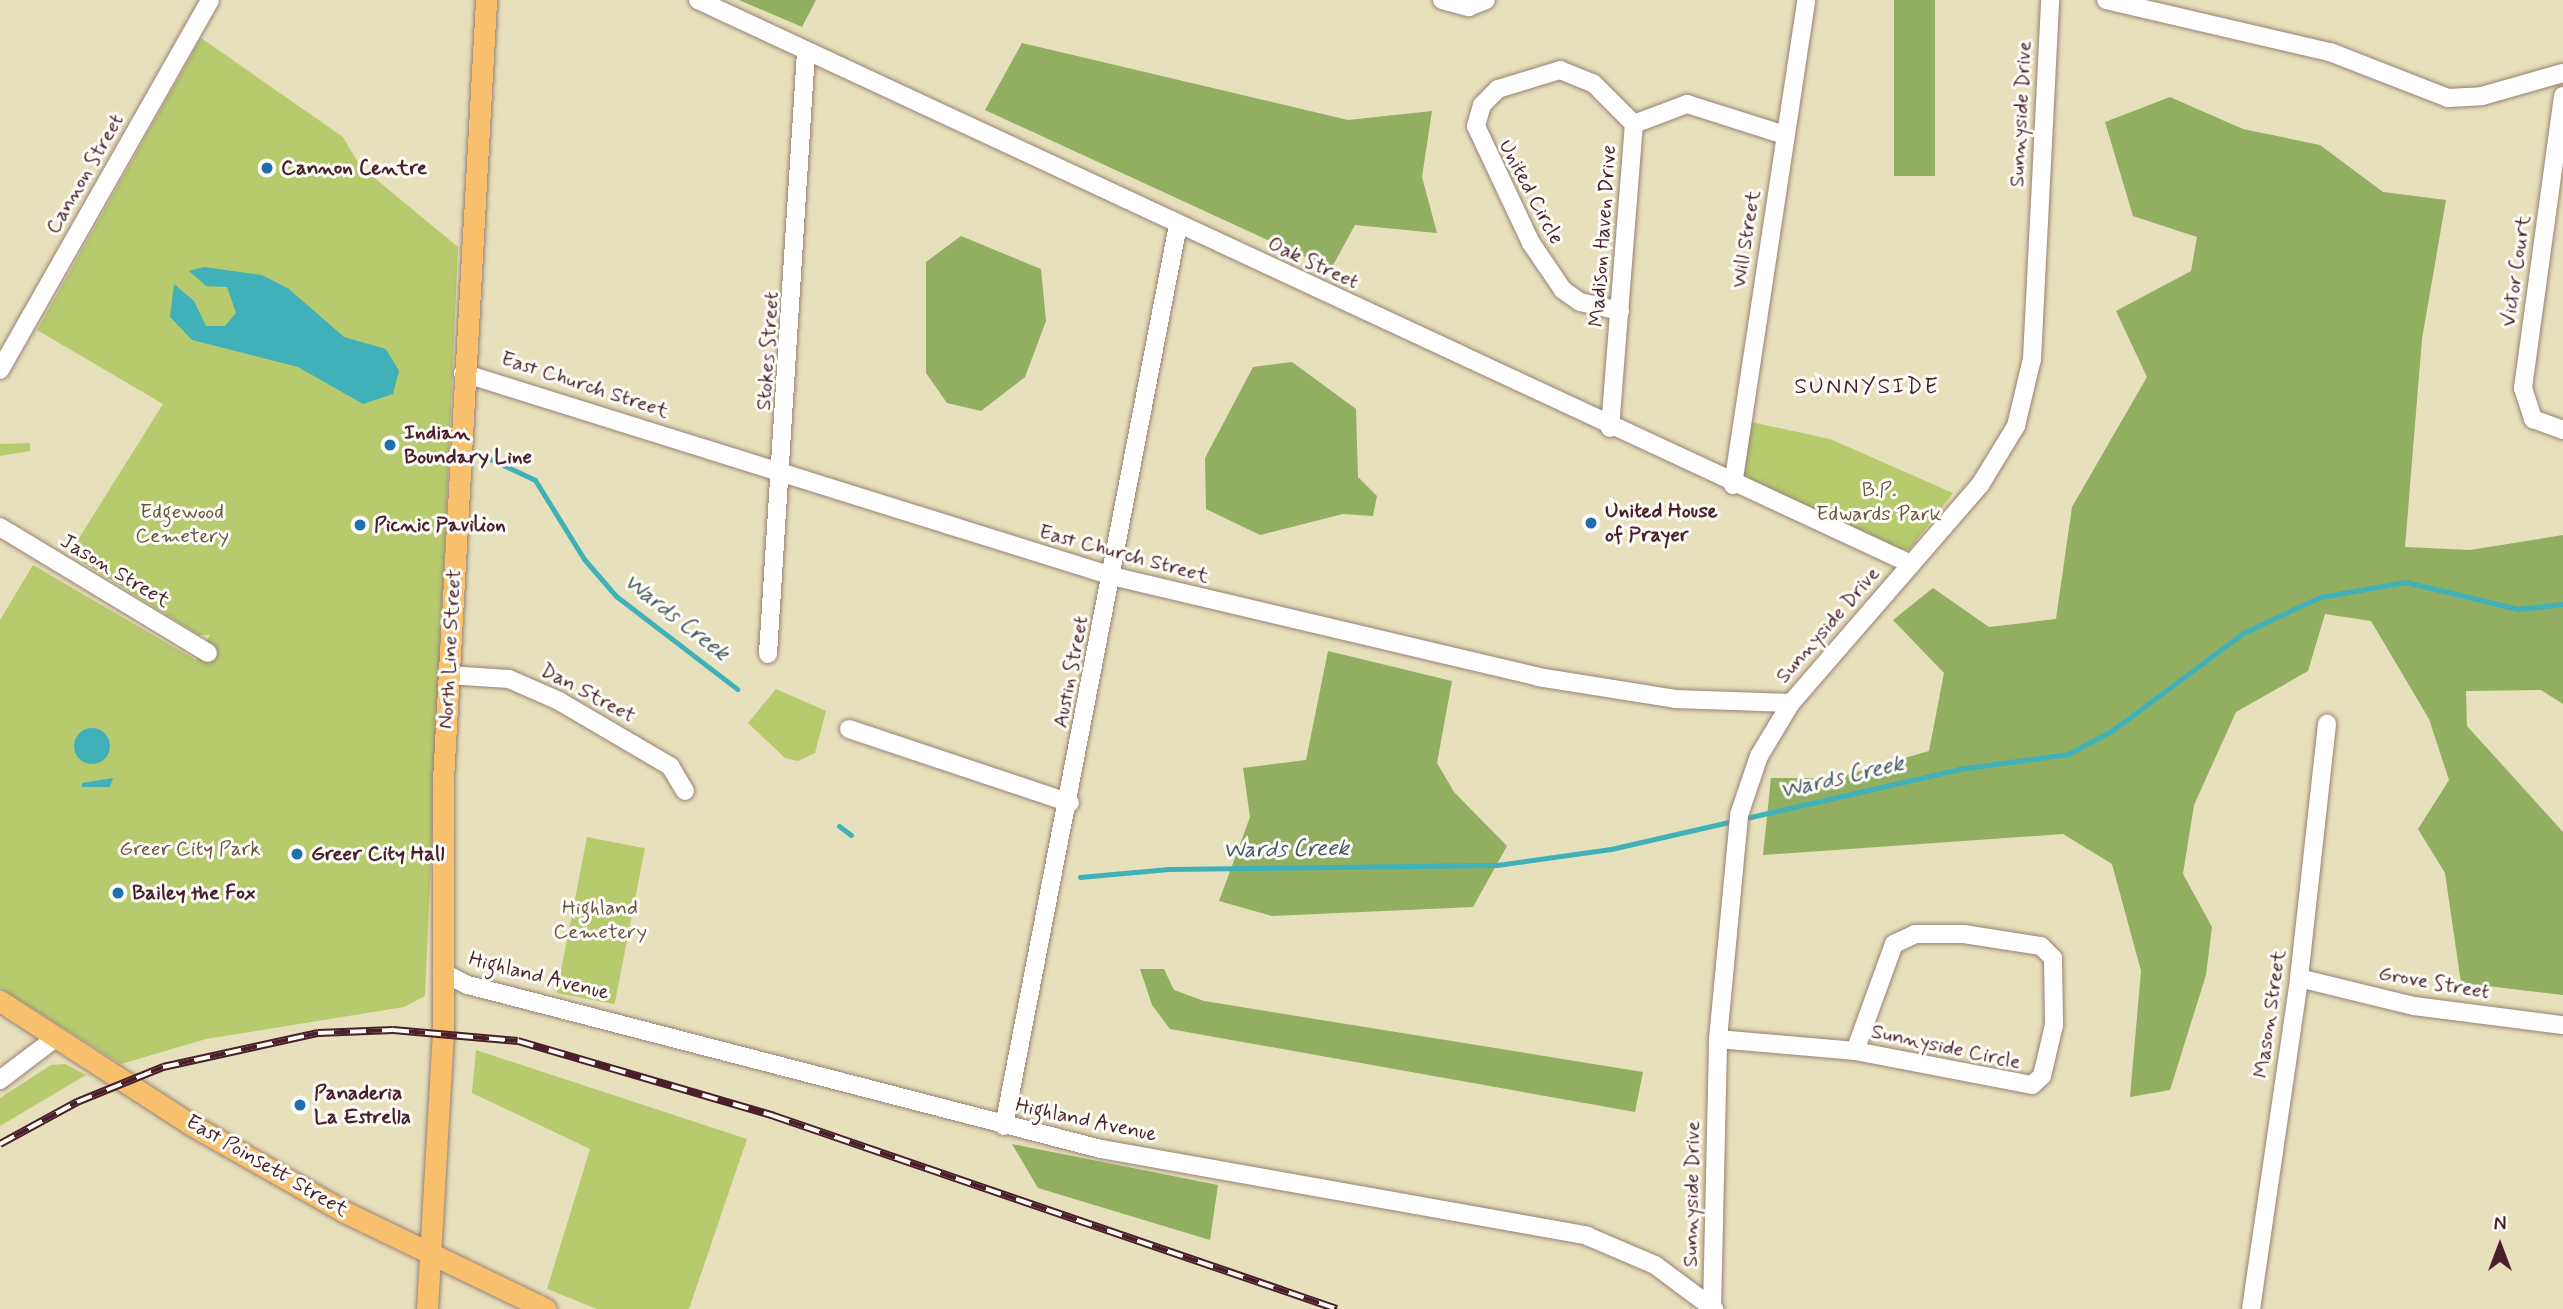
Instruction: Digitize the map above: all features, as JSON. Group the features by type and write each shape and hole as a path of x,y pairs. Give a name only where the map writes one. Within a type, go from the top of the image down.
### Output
{"main road":[{"name":"North Line Street","path":"426,1309 442,972 448,675 486,0"},
{"name":"East Poinsett Street","path":"0,1001 54,1039 256,1162 429,1256 546,1309"}],"street":[{"name":"Cannon Street","path":"0,370 210,0"},
{"name":"Oak Street","path":"698,0 1610,428 1911,564"},
{"path":"1442,0 1469,7 1486,0"},
{"name":"Will Street","path":"1733,485 1806,0"},
{"name":"Sunnyside Drive","path":"1713,1309 1718,1040 1739,815 1759,757 1791,703 2001,457 2027,393 2050,0"},
{"path":"2106,0 2330,51 2448,98 2482,96 2563,73"},
{"name":"Stokes Street","path":"768,654 783,474 806,51"},
{"name":"United Circle","path":"1620,311 1580,302 1563,290 1531,243 1476,126 1482,105 1498,89 1560,70 1593,83 1634,124"},
{"name":"Victor Court","path":"2563,96 2523,399 2533,419 2563,430"},
{"name":"Madison Haven Drive","path":"1610,428 1634,124 1687,104 1785,135"},
{"name":"Austin Street","path":"1003,1126 1070,803 1178,225"},
{"name":"East Church Street","path":"463,373 1112,576 1538,677 1675,699 1791,703"},
{"name":"Jason Street","path":"0,527 208,653"},
{"name":"Dan Street","path":"448,675 509,679 559,701 670,766 685,791"},
{"name":"Mason Street","path":"2251,1309 2299,978 2327,724"},
{"path":"849,729 1070,803"},
{"name":"Sunnyside Circle","path":"1718,1040 1855,1051 2032,1085 2042,1076 2054,1025 2053,958 2041,946 1990,936 1900,939 1855,1051"},
{"name":"Highland Avenue","path":"442,972 468,985 1003,1126 1101,1149 1587,1236 1655,1265 1713,1309"},
{"name":"Grove Street","path":"2299,978 2414,1006 2563,1025"},
{"path":"0,1080 54,1039"}],"green space":[{"path":"739,0 816,0 802,27"},
{"path":"1894,0 1935,0 1935,176 1894,176"},
{"name":"Greer City Park","path":"201,38 343,137 360,166 458,247 425,996 404,1007 206,1039 121,1064 0,988 0,620 33,565 196,660 210,635 199,635 69,554 163,404 37,330"},
{"path":"1022,43 1348,120 1432,111 1422,177 1437,233 1355,225 1331,269 985,110"},
{"path":"2170,97 2243,129 2320,145 2383,192 2446,200 2422,339 2405,547 2470,550 2563,535 2563,704 2541,690 2466,691 2467,726 2563,832 2563,995 2461,983 2445,873 2418,829 2449,780 2429,719 2371,621 2325,614 2308,671 2236,712 2194,805 2183,874 2212,927 2206,975 2170,1090 2130,1097 2141,971 2112,864 2063,834 1763,855 1771,778 1836,778 1929,751 1944,673 1893,620 1933,588 1989,627 2056,619 2072,507 2147,377 2116,311 2191,271 2197,237 2133,216 2105,122"},
{"path":"961,236 1041,269 1046,321 1025,377 981,411 947,403 926,373 926,262"},
{"path":"1292,362 1356,409 1358,477 1377,496 1373,516 1343,514 1260,535 1206,509 1205,458 1253,367"},
{"name":"B.P. Edwards Park","path":"1751,422 1830,439 1953,493 1910,549 1894,550 1741,480"},
{"path":"30,443 30,451 0,456 0,444"},
{"path":"1328,651 1452,681 1437,763 1454,792 1507,846 1473,907 1272,916 1219,901 1250,817 1243,768 1306,760"},
{"path":"776,689 826,711 815,753 798,761 785,758 748,723"},
{"name":"Highland Cemetery","path":"587,837 645,848 615,1004 557,993"},
{"path":"1140,969 1164,969 1174,990 1204,1001 1643,1072 1635,1112 1170,1029 1152,1005"},
{"path":"476,1050 747,1139 689,1309 597,1309 547,1289 590,1149 472,1093"},
{"path":"65,1064 86,1075 0,1126 0,1098 51,1065"},
{"path":"1012,1144 1218,1185 1210,1240 1038,1188"}],"water":[{"path":"204,267 262,275 289,289 344,337 386,349 399,371 393,394 363,404 298,367 192,340 170,317 174,284 194,301 206,326 225,326 236,313 227,287 206,286 189,271"},
{"path":"92,728 104,734 110,746 104,758 92,764 80,758 74,746 80,734"},
{"path":"113,778 110,787 82,787 82,783"}],"waterway":[{"name":"Wards Creek","path":"484,456 535,480 584,559 616,596 737,689"},
{"name":"Wards Creek","path":"1080,877 1169,869 1497,865 1611,849 1959,769 2068,754 2113,730 2243,633 2320,597 2406,582 2518,609 2563,604"},
{"name":"Wards Creek","path":"839,826 851,835"}],"railway":[{"path":"0,1144 77,1102 163,1067 318,1033 393,1030 518,1041 774,1116 1337,1309"}],"place":[{"name":"Cannon Centre","path":"267,168"},
{"name":"Indian Boundary Line","path":"390,445"},
{"name":"United House of Prayer","path":"1591,523"},
{"name":"Picnic Pavilion","path":"360,525"},
{"name":"Greer City Hall","path":"297,854"},
{"name":"Bailey the Fox","path":"118,893"},
{"name":"Panaderia La Estrella","path":"300,1105"}],"district":[{"name":"SUNNYSIDE","path":"1867,387"}],"park label":[{"name":"Edgewood Cemetery","path":"182,524"}]}
